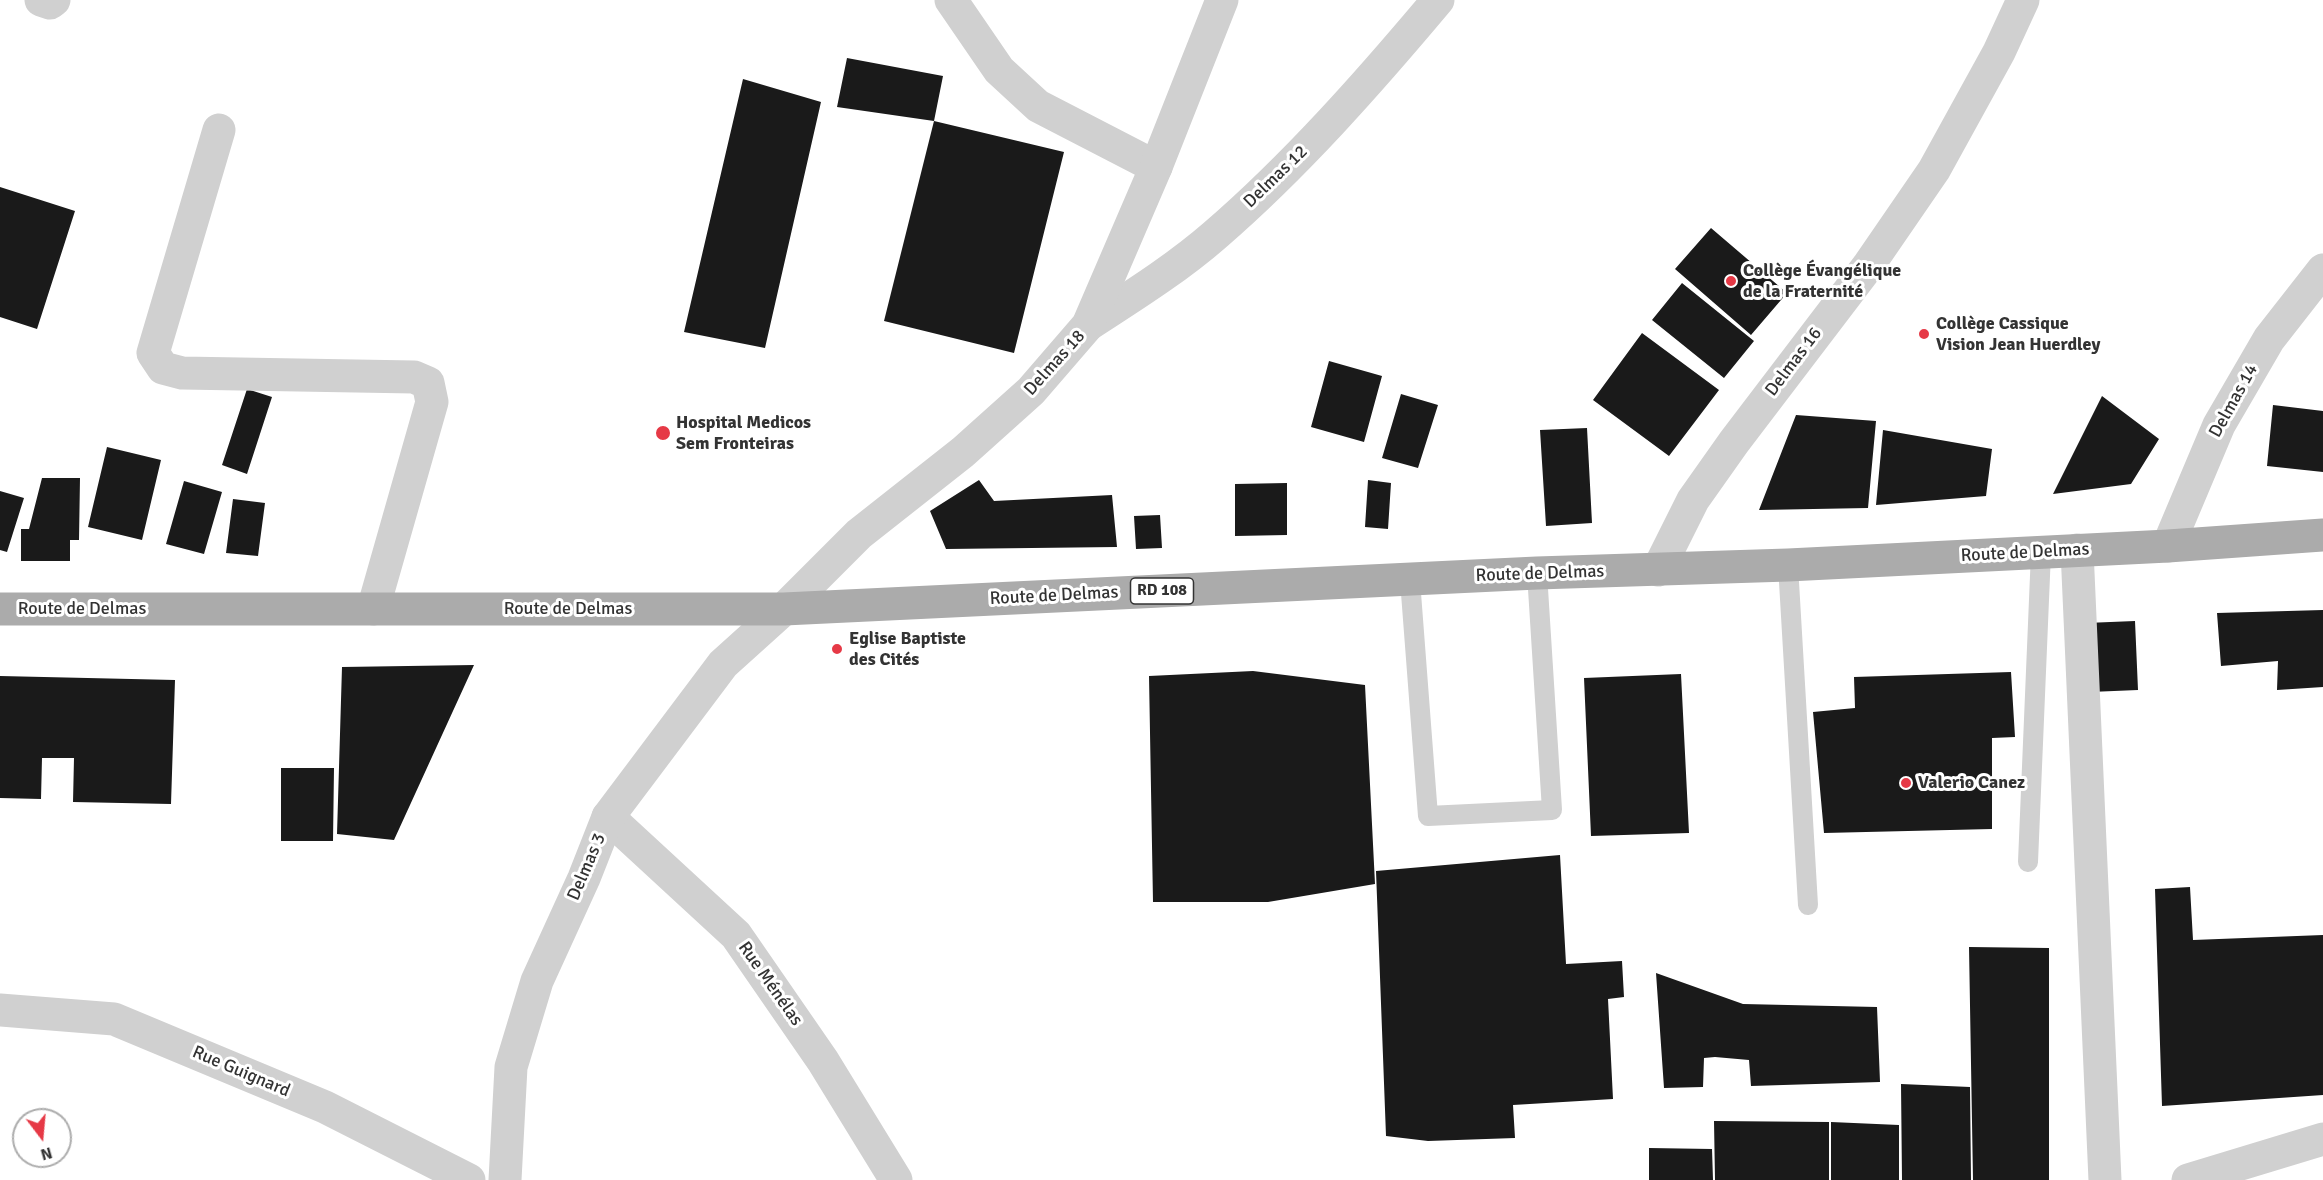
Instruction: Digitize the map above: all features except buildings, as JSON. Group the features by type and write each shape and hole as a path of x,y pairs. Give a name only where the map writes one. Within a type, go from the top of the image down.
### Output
{"main road":[{"name":"Route de Delmas","path":"0,609 784,609 1537,573 1788,565 2168,546 2323,535"}],"street":[{"path":"41,0 50,3 54,0"},
{"path":"951,0 999,70 1038,106 1156,166"},
{"name":"Delmas 18","path":"784,609 859,534 963,452 1031,391 1088,325 1156,166 1222,0"},
{"name":"Delmas 12","path":"1088,325 1147,286 1214,236 1292,164 1438,0"},
{"name":"Delmas 16","path":"1658,570 1693,500 1734,442 1868,266 1934,170 1999,52 2023,0"},
{"path":"219,130 153,353 163,368 182,373 414,376 428,383 432,402 373,609"},
{"name":"Delmas 14","path":"2168,546 2219,425 2269,339 2323,270"},
{"path":"2077,550 2105,1180"},
{"name":"Delmas 3","path":"505,1180 511,1067 537,981 584,878 608,817 723,664 784,609"},
{"name":"Rue Ménélas","path":"608,817 736,935 823,1060 896,1180"},
{"name":"Rue Guignard","path":"0,1010 114,1019 325,1107 469,1180"},
{"path":"2188,1180 2323,1139"}],"lane":[{"path":"2028,862 2042,552"},
{"path":"1788,565 1808,905"},
{"path":"1410,580 1428,816 1552,810 1537,573"}],"place":[{"name":"Collège Évangélique de la Fraternité","path":"1731,281"},
{"name":"Collège Cassique Vision Jean Huerdley","path":"1924,334"},
{"name":"Hospital Medicos Sem Fronteiras","path":"663,433"},
{"name":"Eglise Baptiste des Cités","path":"837,649"},
{"name":"Valerio Canez","path":"1906,783"}]}
